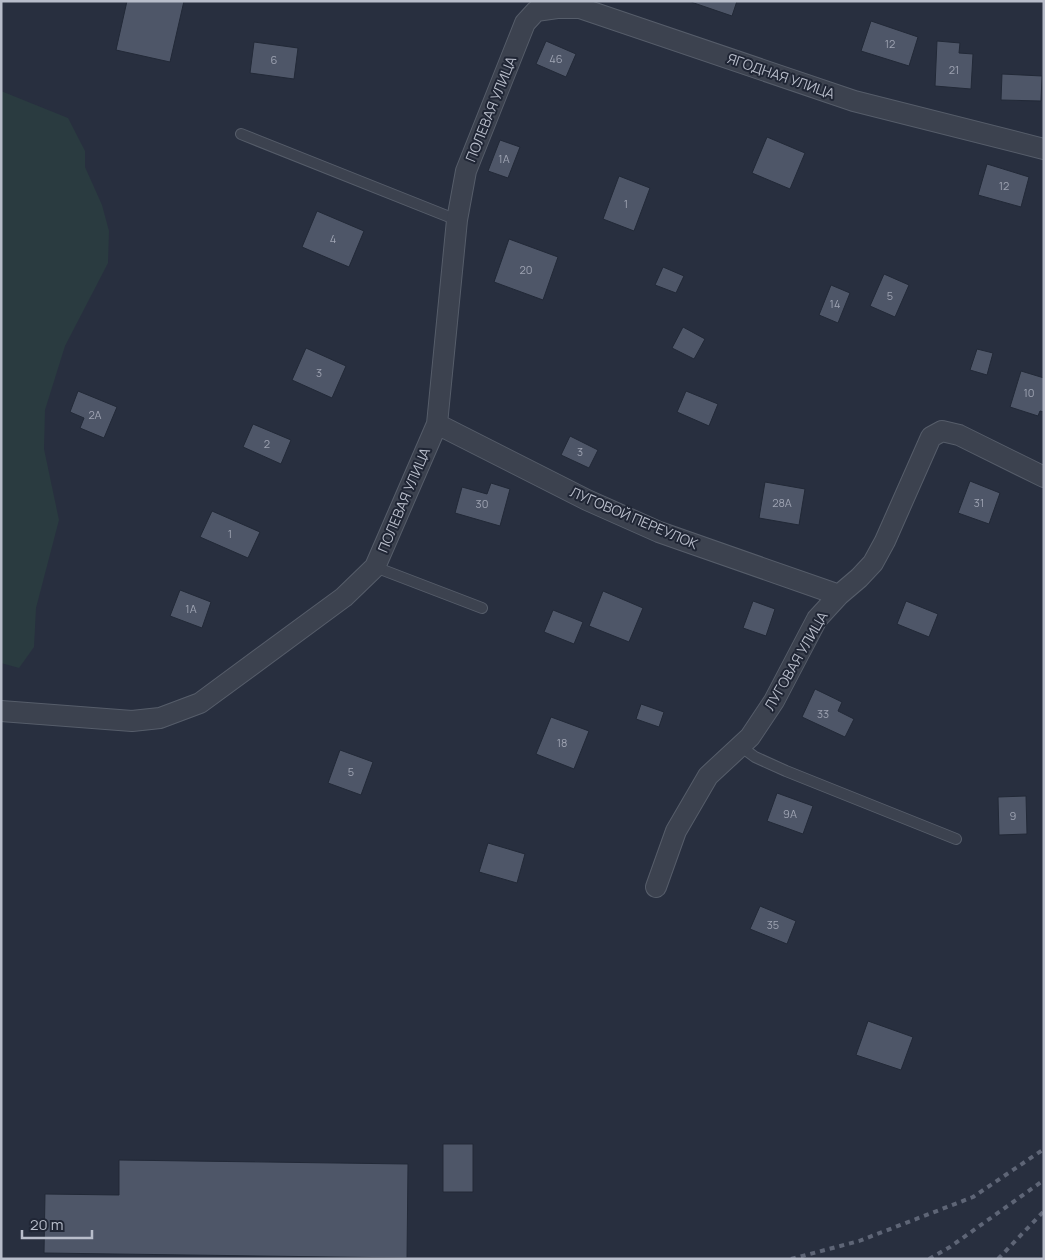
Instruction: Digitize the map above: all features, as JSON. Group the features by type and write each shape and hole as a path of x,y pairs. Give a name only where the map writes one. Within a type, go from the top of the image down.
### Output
{"street":[{"name":"ЯГОДНАЯ УЛИЦА","path":"525,24 536,11 557,8 580,8 854,101 1044,149"},
{"name":"ПОЛЕВАЯ УЛИЦА","path":"1,711 132,721 160,718 200,703 344,597 376,567 437,424 457,220 466,171 525,24"},
{"name":"ЛУГОВОЙ ПЕРЕУЛОК","path":"437,424 587,500 660,532 839,594"},
{"name":"ЛУГОВАЯ УЛИЦА","path":"656,887 676,831 708,776 750,737 774,701 818,619 839,594 873,564 931,437 942,431 959,435 1044,476"}],"lane":[{"path":"241,134 457,220"},
{"path":"376,567 482,608"},
{"path":"740,746 755,757 956,838"}],"shaded area":[{"path":"1,91 68,118 85,151 85,167 102,205 109,231 108,263 65,346 45,410 44,449 59,520 36,608 34,647 19,668 1,663"}],"building":[{"path":"127,1 184,1 170,62 116,50"},
{"path":"691,1 737,1 732,16"},
{"path":"871,21 918,37 909,66 861,51"},
{"path":"546,41 576,54 566,77 536,64"},
{"path":"937,41 960,43 959,53 973,54 971,89 935,86"},
{"path":"254,42 298,48 294,79 250,73"},
{"path":"1002,74 1042,76 1041,101 1001,100"},
{"path":"767,137 805,153 790,189 752,173"},
{"path":"500,140 520,147 508,178 488,171"},
{"path":"987,164 1029,177 1021,207 978,195"},
{"path":"619,176 650,188 634,231 603,219"},
{"path":"317,211 364,231 349,267 302,247"},
{"path":"509,239 558,257 543,300 494,282"},
{"path":"663,267 684,276 676,293 655,285"},
{"path":"884,274 909,285 895,317 870,306"},
{"path":"831,285 850,293 838,323 819,315"},
{"path":"683,327 705,339 694,359 672,348"},
{"path":"306,348 346,366 332,398 292,380"},
{"path":"977,349 993,353 987,375 970,370"},
{"path":"1021,371 1044,378 1044,412 1040,411 1038,416 1010,407"},
{"path":"78,391 117,407 104,438 80,428 84,418 70,412"},
{"path":"686,391 718,404 709,426 677,412"},
{"path":"253,424 291,440 281,464 243,447"},
{"path":"570,436 598,450 589,468 561,455"},
{"path":"970,481 1000,493 989,524 958,513"},
{"path":"765,482 805,489 799,525 759,518"},
{"path":"491,483 510,489 500,526 455,513 462,487 487,494"},
{"path":"212,511 260,532 248,558 200,537"},
{"path":"180,590 211,602 202,628 170,616"},
{"path":"603,591 643,608 629,642 589,626"},
{"path":"753,601 775,609 766,636 743,628"},
{"path":"906,601 938,614 929,637 897,624"},
{"path":"553,610 583,622 574,644 544,632"},
{"path":"815,689 842,702 838,711 854,719 845,737 802,717"},
{"path":"641,704 664,712 659,727 636,719"},
{"path":"551,717 589,731 574,769 536,754"},
{"path":"340,750 373,762 361,795 328,783"},
{"path":"777,793 813,806 803,834 767,821"},
{"path":"1026,796 1027,834 999,835 998,797"},
{"path":"488,843 525,854 517,883 479,872"},
{"path":"760,906 796,921 787,944 750,929"},
{"path":"868,1021 913,1037 901,1070 856,1055"},
{"path":"443,1144 473,1144 473,1192 443,1192"},
{"path":"119,1160 408,1164 407,1258 44,1253 45,1194 119,1195"}],"railway":[{"path":"791,1259 859,1241 973,1197 1044,1149"},
{"path":"929,1259 950,1247 1044,1180"},
{"path":"998,1259 1044,1211"}]}
